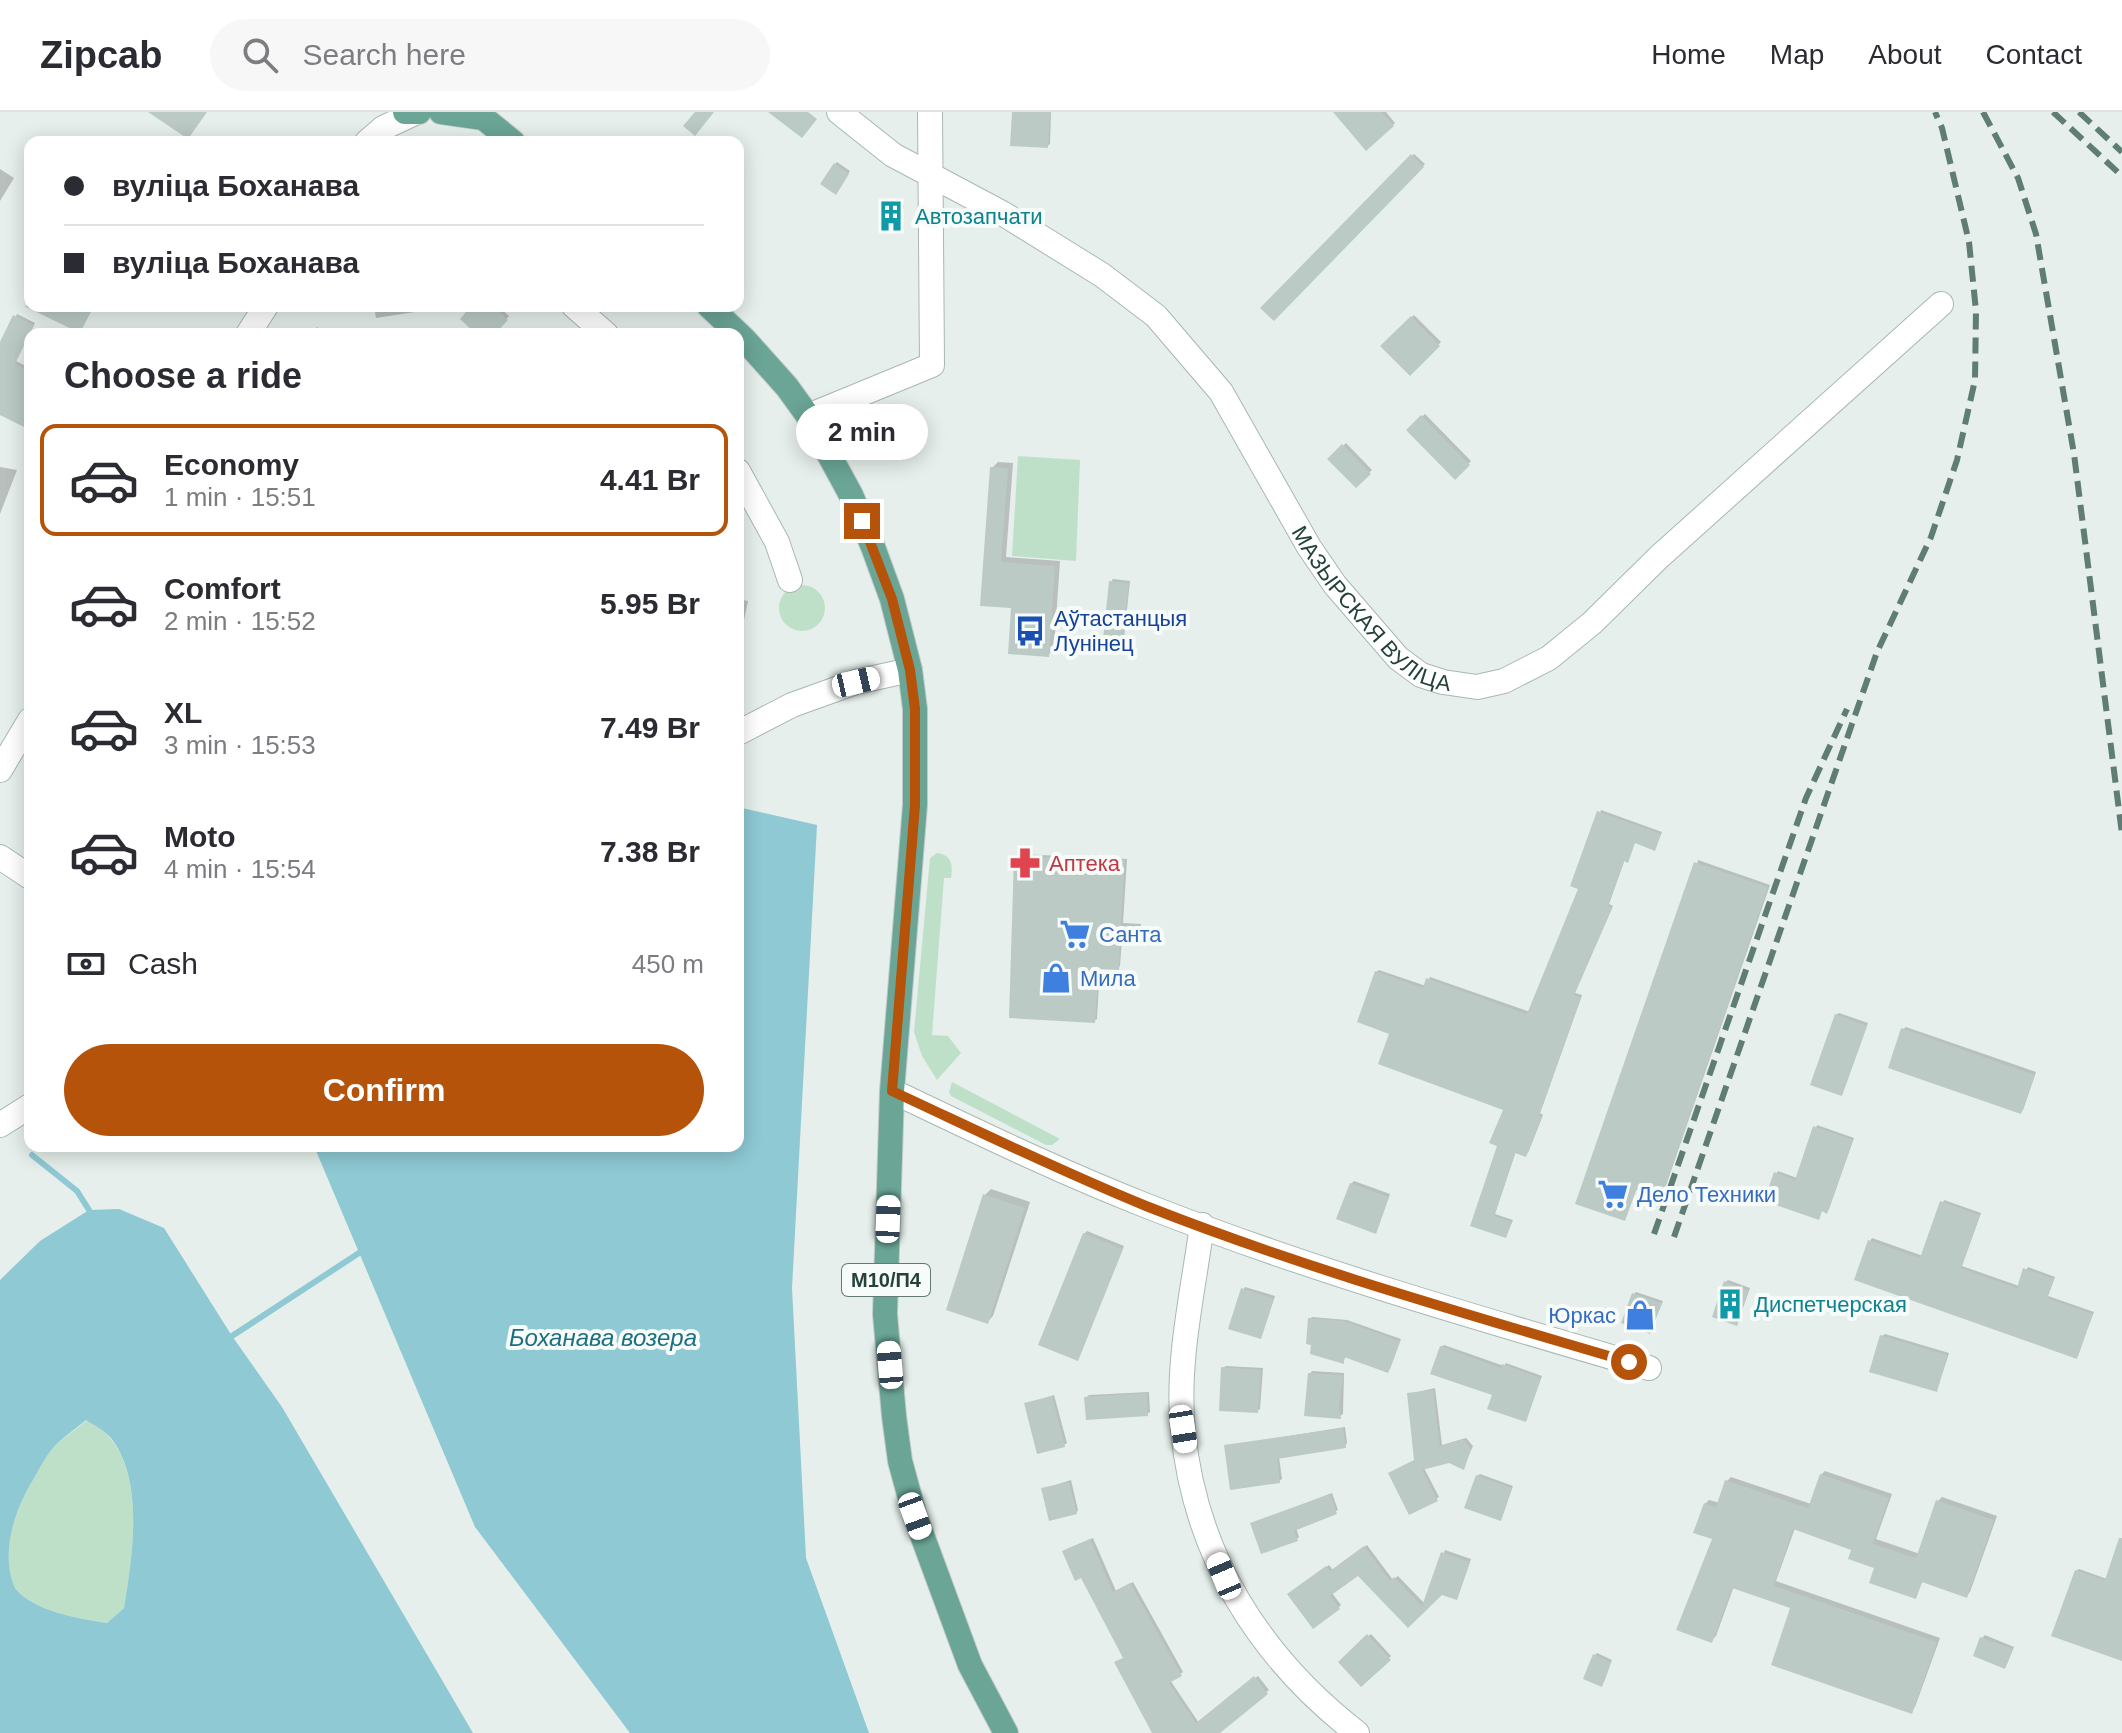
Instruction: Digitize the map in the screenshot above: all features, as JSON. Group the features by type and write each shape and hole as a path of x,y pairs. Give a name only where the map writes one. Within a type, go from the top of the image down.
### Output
{"main road":[{"path":"405,112 417,112"},
{"path":"441,112 479,115 505,136"},
{"name":"М10/П4","path":"715,312 731,328"},
{"name":"М10/П4","path":"744,341 808,416 851,495 892,599 910,670 916,723 915,805 892,1091 885,1314 900,1461 915,1516 970,1665 1006,1733"}],"street":[{"path":"370,136 377,112"},
{"path":"373,136 417,112"},
{"name":"МАЗЫРСКАЯ ВУЛІЦА","path":"839,112 893,155 931,173 1102,275 1156,316 1221,392 1309,547 1335,585 1398,658 1421,675 1443,682 1477,687 1504,681 1549,658 1592,623 1659,557 1941,304"},
{"path":"808,416 932,365 930,112"},
{"path":"581,312 599,328"},
{"path":"744,482 777,542 790,580"},
{"path":"744,730 792,705 856,682 910,670"},
{"path":"0,770 24,730"},
{"path":"0,857 24,873"},
{"path":"892,1091 1069,1174 1202,1225 1472,1316 1649,1368"},
{"path":"0,1125 24,1110"},
{"path":"1202,1225 1183,1367 1183,1429 1193,1493 1206,1535 1224,1576 1253,1626 1284,1667 1357,1733"}],"green space":[{"path":"1018,456 1080,460 1076,561 1012,556"},
{"path":"802,585 818,592 825,608 818,624 802,631 786,624 779,608 786,592"},
{"path":"937,853 949,858 952,869 951,878 944,878 932,1035 948,1036 961,1053 937,1080 922,1056 914,1032 930,858"},
{"path":"952,1082 1060,1139 1046,1145 951,1096"},
{"path":"87,1420 109,1436 122,1457 132,1498 132,1544 124,1608 107,1623 58,1613 34,1603 15,1588 9,1561 11,1533 26,1492 53,1448"}],"water":[{"name":"Боханава возера","path":"744,808 817,825 792,1288 806,1558 869,1733 630,1733 475,1527 317,1152 744,1152"},
{"path":"119,1209 164,1228 232,1336 282,1407 473,1733 0,1733 0,1280 40,1241 89,1210","holes":["86,1420 111,1438 122,1456 132,1498 132,1544 124,1608 107,1623 58,1613 33,1603 15,1588 9,1561 11,1533 26,1492 50,1452"]}],"building":[{"path":"148,112 207,112 190,136 184,136"},
{"path":"695,112 714,112 695,136 683,126"},
{"path":"768,112 808,112 817,119 802,138"},
{"path":"1012,112 1050,112 1048,148 1010,146"},
{"path":"1333,112 1382,112 1394,126 1366,151"},
{"path":"1411,154 1424,167 1274,321 1260,308"},
{"path":"834,163 849,174 836,195 820,184"},
{"name":"Автозапчати","path":"881,205 902,206 901,227 879,226"},
{"path":"36,312 91,312 83,328 70,328"},
{"path":"466,312 499,312 508,320 501,328 470,328 460,319"},
{"path":"13,315 34,325 33,328 24,328 24,346 15,364 24,368 24,427 0,415 0,342"},
{"path":"1411,316 1440,346 1410,376 1380,346"},
{"path":"1421,415 1470,465 1455,480 1406,430"},
{"path":"1342,444 1371,474 1356,488 1327,459"},
{"path":"990,467 1008,468 1001,562 1055,566 1049,657 1008,654 1011,608 980,606"},
{"path":"1109,581 1129,583 1122,642 1103,640"},
{"path":"1597,811 1661,834 1655,851 1635,843 1628,863 1624,861 1608,906 1612,908 1574,995 1581,998 1539,1116 1542,1117 1526,1157 1515,1153 1494,1216 1512,1222 1506,1238 1470,1226 1497,1146 1489,1143 1503,1110 1378,1064 1389,1034 1357,1022 1375,971 1423,988 1426,978 1527,1014 1578,889 1570,886"},
{"name":"Санта","path":"1014,856 1125,860 1121,925 1140,926 1138,942 1120,941 1119,970 1099,969 1095,1023 1009,1018"},
{"path":"1694,862 1768,887 1661,1199 1636,1190 1625,1221 1575,1204"},
{"path":"1835,1014 1867,1026 1842,1096 1810,1085"},
{"path":"1901,1028 2035,1075 2021,1114 1888,1068"},
{"path":"1813,1126 1853,1140 1827,1214 1822,1211 1819,1220 1764,1201 1774,1172 1795,1180"},
{"path":"1350,1183 1389,1197 1376,1234 1336,1219"},
{"path":"983,1194 1025,1208 988,1324 946,1310"},
{"path":"1940,1201 1980,1215 1961,1268 2017,1288 2023,1268 2054,1279 2047,1298 2093,1314 2077,1359 1854,1280 1868,1240 1920,1258"},
{"path":"1083,1233 1123,1249 1078,1361 1038,1345"},
{"name":"Диспетчерская","path":"1724,1281 1749,1290 1737,1326 1712,1317"},
{"path":"1241,1288 1274,1299 1261,1339 1228,1329"},
{"path":"1632,1293 1662,1303 1650,1334 1621,1323"},
{"path":"1308,1318 1344,1321 1400,1341 1388,1373 1344,1357 1344,1364 1310,1354 1311,1345 1306,1344"},
{"path":"1880,1335 1947,1355 1937,1392 1869,1372"},
{"path":"1440,1346 1501,1368 1502,1364 1541,1378 1526,1422 1487,1409 1492,1395 1430,1374"},
{"path":"1221,1367 1261,1370 1258,1413 1219,1411"},
{"path":"1308,1373 1343,1375 1339,1407 1341,1419 1304,1416"},
{"path":"1433,1390 1440,1446 1463,1439 1471,1449 1464,1470 1449,1463 1422,1470 1438,1501 1409,1515 1388,1473 1414,1460 1407,1393"},
{"path":"1147,1393 1148,1416 1086,1420 1084,1397"},
{"path":"1052,1396 1065,1447 1037,1454 1024,1403"},
{"path":"1343,1428 1346,1448 1277,1459 1280,1483 1230,1490 1224,1445"},
{"path":"1820,1474 1889,1498 1873,1544 1916,1558 1936,1500 1994,1520 1967,1598 1922,1582 1916,1599 1869,1583 1874,1568 1848,1559 1851,1550 1793,1529 1774,1586 1937,1642 1912,1714 1771,1665 1790,1608 1732,1588 1712,1643 1676,1630 1712,1539 1693,1533 1704,1503 1716,1507 1725,1480 1808,1508"},
{"path":"1476,1475 1512,1488 1501,1521 1464,1508"},
{"path":"1069,1482 1077,1514 1049,1521 1041,1488"},
{"path":"1330,1494 1337,1514 1294,1531 1298,1541 1261,1554 1250,1523"},
{"path":"2119,1538 2122,1538 2122,1661 2051,1636 2075,1570 2105,1580"},
{"path":"1090,1539 1113,1592 1130,1583 1182,1676 1169,1683 1196,1723 1254,1676 1268,1694 1220,1733 1152,1733 1114,1662 1123,1658 1081,1578 1075,1581 1062,1551"},
{"path":"1364,1546 1390,1581 1394,1577 1422,1606 1441,1552 1470,1562 1457,1600 1442,1595 1408,1628 1358,1576 1330,1596 1340,1609 1313,1629 1287,1594 1326,1566 1330,1571"},
{"path":"1367,1634 1391,1660 1361,1687 1338,1662"},
{"path":"1980,1637 2013,1649 2005,1669 1973,1656"},
{"path":"1593,1654 1611,1662 1602,1687 1583,1679"}],"waterway":[{"path":"32,1155 77,1191 89,1210"},
{"path":"232,1336 359,1253"}],"railway":[{"path":"1674,1237 1877,652 1931,537 1957,460 1975,380 1976,311 1969,242 1942,128 1935,112"},
{"path":"1983,112 2018,178 2036,234 2074,454 2122,834"},
{"path":"2053,112 2122,176"},
{"path":"2079,112 2122,152"},
{"path":"1654,1234 1806,798 1847,709"}],"place":[{"name":"Автозапчати","path":"891,216"},
{"name":"Аўтастанцыя Лунінец","path":"1030,631"},
{"name":"Аптека","path":"1025,863"},
{"name":"Санта","path":"1075,934"},
{"name":"Мила","path":"1056,978"},
{"name":"Дело Техники","path":"1613,1194"},
{"name":"Диспетчерская","path":"1730,1304"},
{"name":"Юркас","path":"1640,1315"}],"route":[{"path":"862,521 902,633 915,709 915,805 892,1091 1069,1174 1149,1207 1287,1256 1488,1321 1629,1362"}]}
